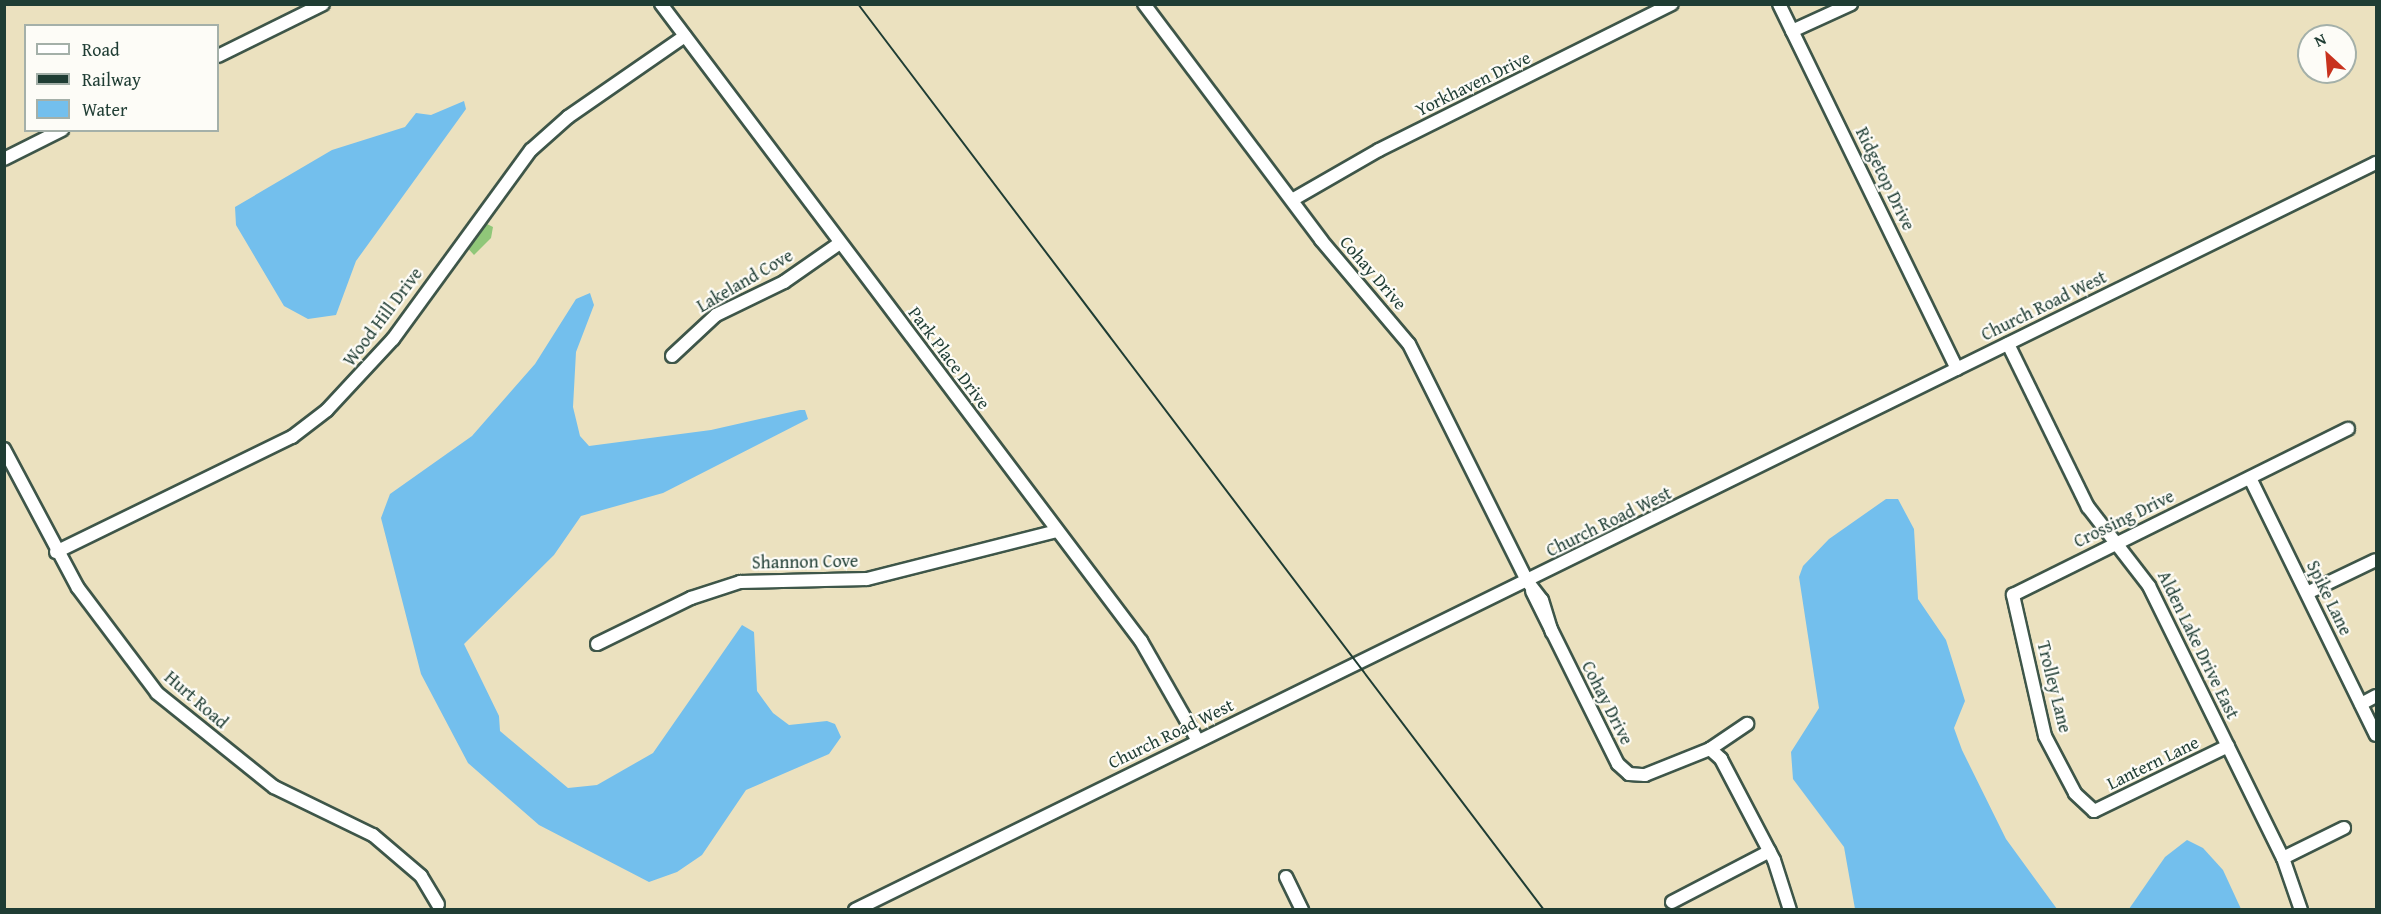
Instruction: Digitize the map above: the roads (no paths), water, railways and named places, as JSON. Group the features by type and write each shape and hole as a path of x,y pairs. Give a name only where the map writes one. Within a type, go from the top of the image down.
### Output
{"street":[{"path":"219,56 323,4"},
{"name":"Park Place Drive","path":"661,4 1141,640 1198,741"},
{"name":"Cohay Drive","path":"1144,4 1292,200 1409,344 1529,586 1542,600 1552,632 1624,771 1645,775 1710,749"},
{"name":"Yorkhaven Drive","path":"1292,200 1379,150 1672,4"},
{"name":"Ridgetop Drive","path":"1779,4 1957,369"},
{"path":"1792,31 1851,4"},
{"name":"Wood Hill Drive","path":"56,552 274,447 312,423 351,388 393,339 538,142 685,36"},
{"path":"4,159 58,132"},
{"name":"Church Road West","path":"855,909 1198,741 1529,586 1957,369 2376,163"},
{"name":"Lakeland Cove","path":"672,356 716,315 784,282 840,243"},
{"name":"Alden Lake Drive East","path":"2008,344 2088,507 2150,586 2283,858 2301,909"},
{"name":"Crossing Drive","path":"2013,595 2348,429"},
{"name":"Hurt Road","path":"4,449 56,552 100,622 157,693 274,787 373,836 421,876 438,904"},
{"name":"Spike Lane","path":"2250,478 2376,735"},
{"name":"Shannon Cove","path":"597,644 691,598 740,582 867,579 1058,531"},
{"path":"2307,594 2376,560"},
{"name":"Trolley Lane","path":"2013,595 2045,736 2075,794 2094,811"},
{"path":"2361,704 2376,696"},
{"path":"1747,724 1710,749 1721,759 1770,851 1790,909"},
{"name":"Lantern Lane","path":"2094,811 2228,746"},
{"path":"2283,858 2344,828"},
{"path":"1672,902 1770,851"},
{"path":"1286,877 1302,909"}],"water":[{"path":"464,101 466,109 356,261 336,315 308,319 284,306 236,225 235,207 332,150 405,127 416,113 431,115"},
{"path":"590,293 594,305 576,352 573,407 580,436 589,446 711,430 800,410 805,410 808,419 663,493 581,516 554,555 464,644 499,716 500,731 568,788 597,785 653,753 742,625 754,632 757,691 773,713 789,725 827,721 835,724 841,737 829,754 746,790 702,855 677,872 649,882 539,825 468,763 421,674 381,518 390,494 472,436 535,364 576,299"},
{"path":"1886,499 1898,499 1914,529 1918,599 1946,640 1965,701 1954,728 1962,750 2006,839 2057,909 1855,909 1844,847 1793,779 1791,752 1819,708 1799,577 1803,566 1829,539"},
{"path":"2187,840 2203,848 2223,870 2241,909 2129,909 2165,857"}],"railway":[{"path":"858,4 1544,910"}]}
